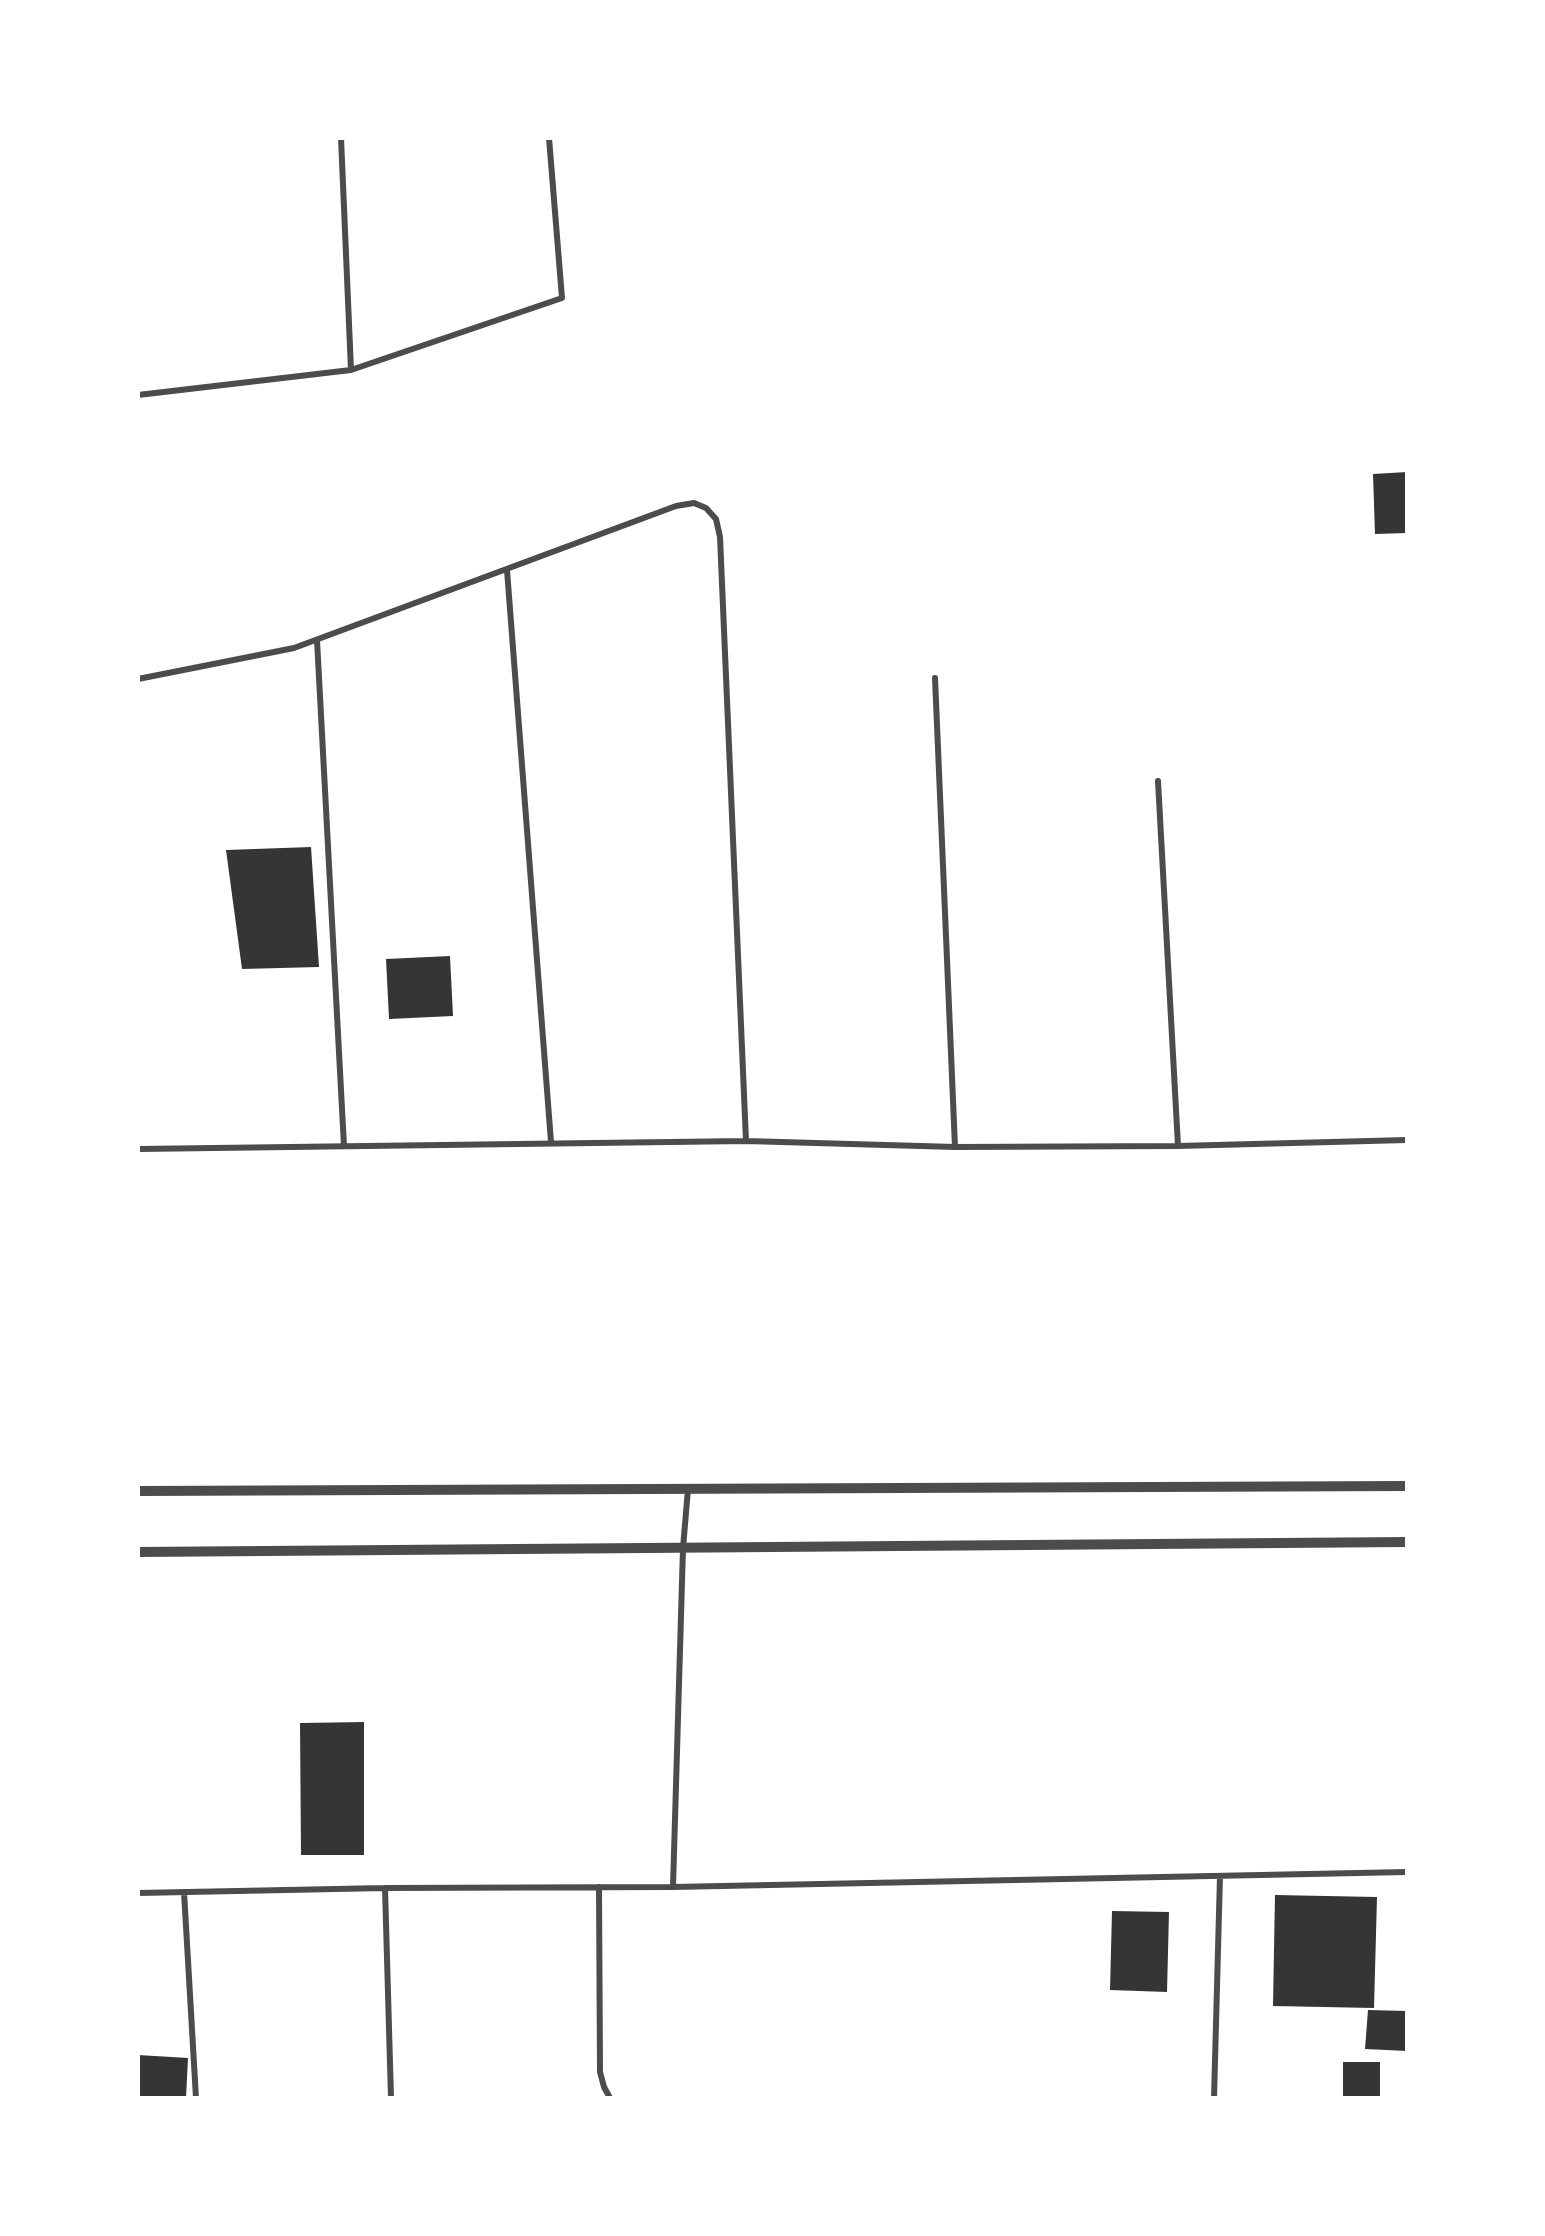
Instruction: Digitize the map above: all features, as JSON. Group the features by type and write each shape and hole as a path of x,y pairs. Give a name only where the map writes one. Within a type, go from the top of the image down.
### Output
{"street":[{"path":"341,138 351,370"},
{"path":"138,395 351,370 562,298 549,138"},
{"path":"138,680 294,648 676,506 693,504 706,508 716,519 720,537 746,1141"},
{"path":"507,570 551,1142"},
{"path":"317,640 344,1146"},
{"path":"935,678 955,1147"},
{"path":"1158,781 1178,1146"},
{"path":"138,1149 746,1141 955,1147 1178,1146 1407,1140"},
{"path":"138,1491 1407,1486"},
{"path":"673,1887 683,1548 688,1489"},
{"path":"138,1552 1407,1542"},
{"path":"138,1893 385,1888 673,1887 1407,1872"},
{"path":"1214,2098 1220,1876"},
{"path":"599,1887 600,2072 610,2098"},
{"path":"385,1888 391,2098"},
{"path":"184,1892 196,2098"}],"building":[{"path":"1407,472 1407,533 1375,534 1373,474"},
{"path":"311,847 319,967 242,969 226,850"},
{"path":"450,956 453,1016 389,1019 386,959"},
{"path":"364,1722 364,1855 301,1855 300,1723"},
{"path":"1275,1895 1377,1897 1374,2008 1273,2006"},
{"path":"1112,1911 1169,1912 1167,1992 1110,1990"},
{"path":"1368,2010 1407,2011 1407,2051 1365,2049"},
{"path":"138,2055 188,2058 186,2098 138,2098"},
{"path":"1343,2062 1380,2062 1380,2098 1343,2098"}]}
